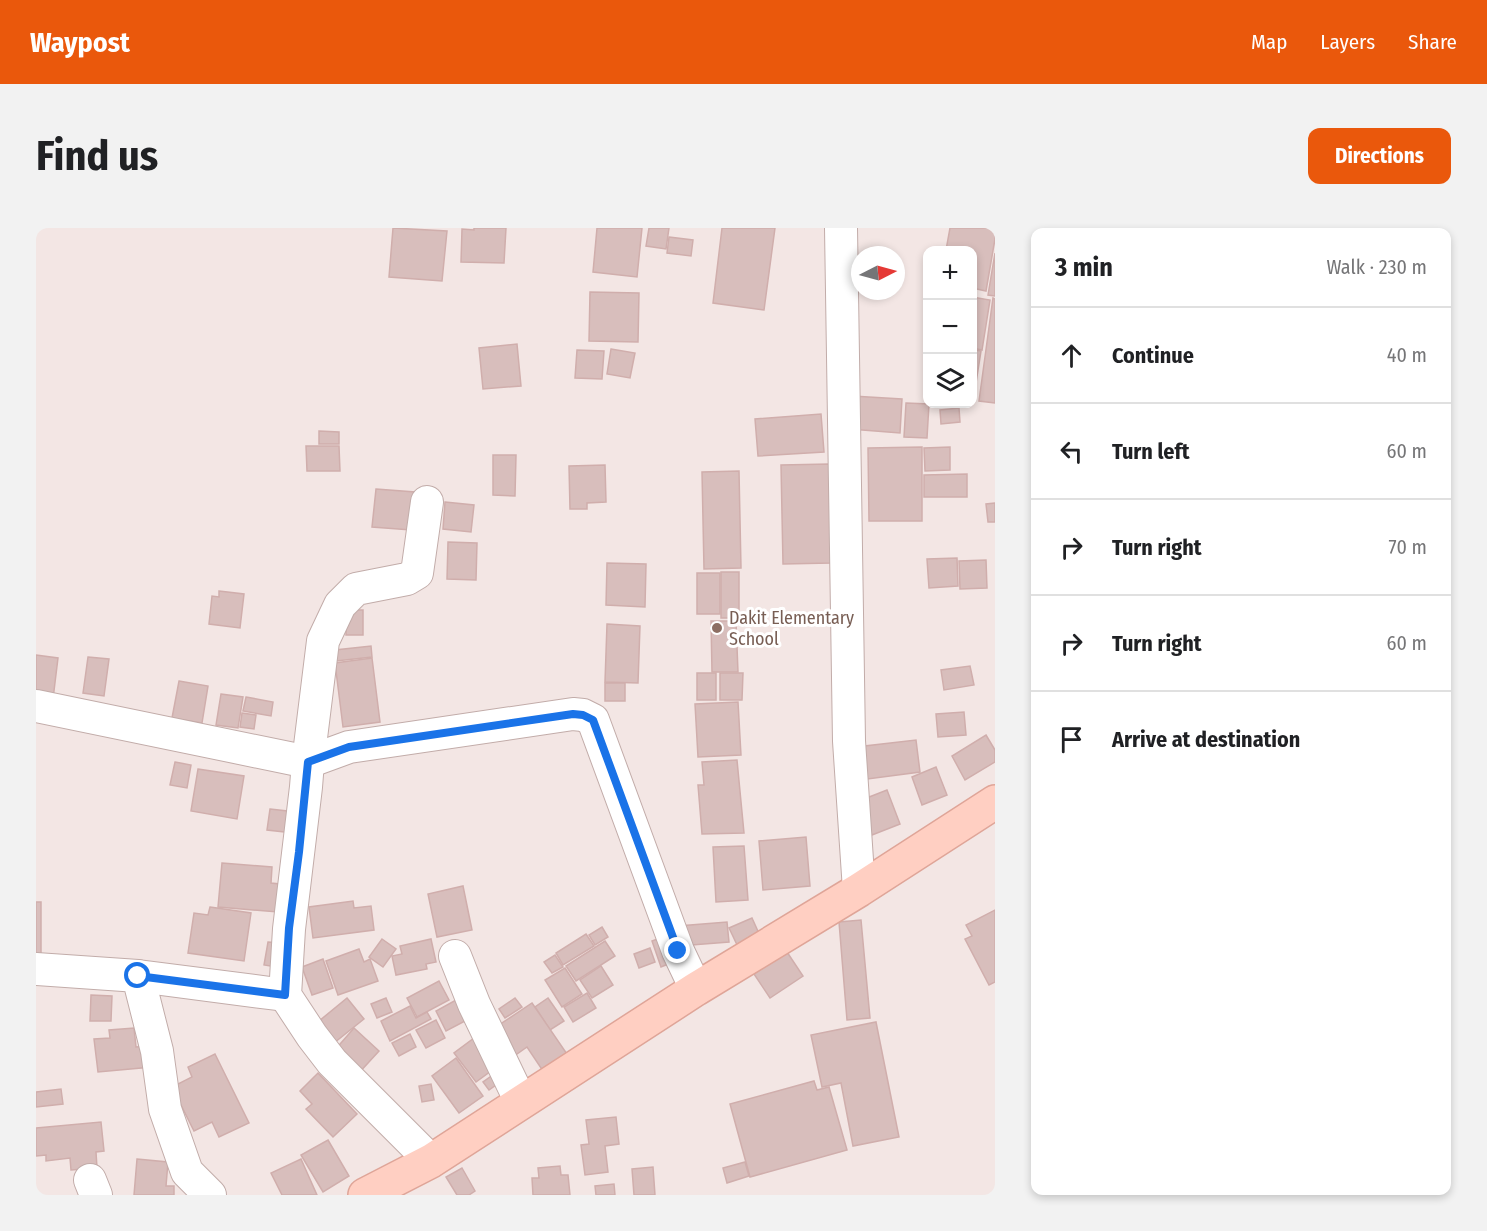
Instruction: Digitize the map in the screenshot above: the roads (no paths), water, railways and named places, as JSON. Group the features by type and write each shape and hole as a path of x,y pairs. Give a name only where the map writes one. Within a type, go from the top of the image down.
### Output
{"main road":[{"path":"365,1195 431,1161 696,988 859,890 995,802"}],"street":[{"path":"841,228 849,741 859,890"},
{"path":"427,502 417,573 407,579 356,589 340,605 323,641 289,928 285,995 332,1062 431,1161"},
{"path":"36,706 308,762 349,747 372,743 573,714 583,715 593,720 678,951 696,988"},
{"path":"455,956 474,1004 521,1102"},
{"path":"36,969 138,976 285,995"},
{"path":"138,976 157,1051 165,1109 187,1172 210,1195"}],"place":[{"name":"Dakit Elementary School","path":"717,628"}]}
